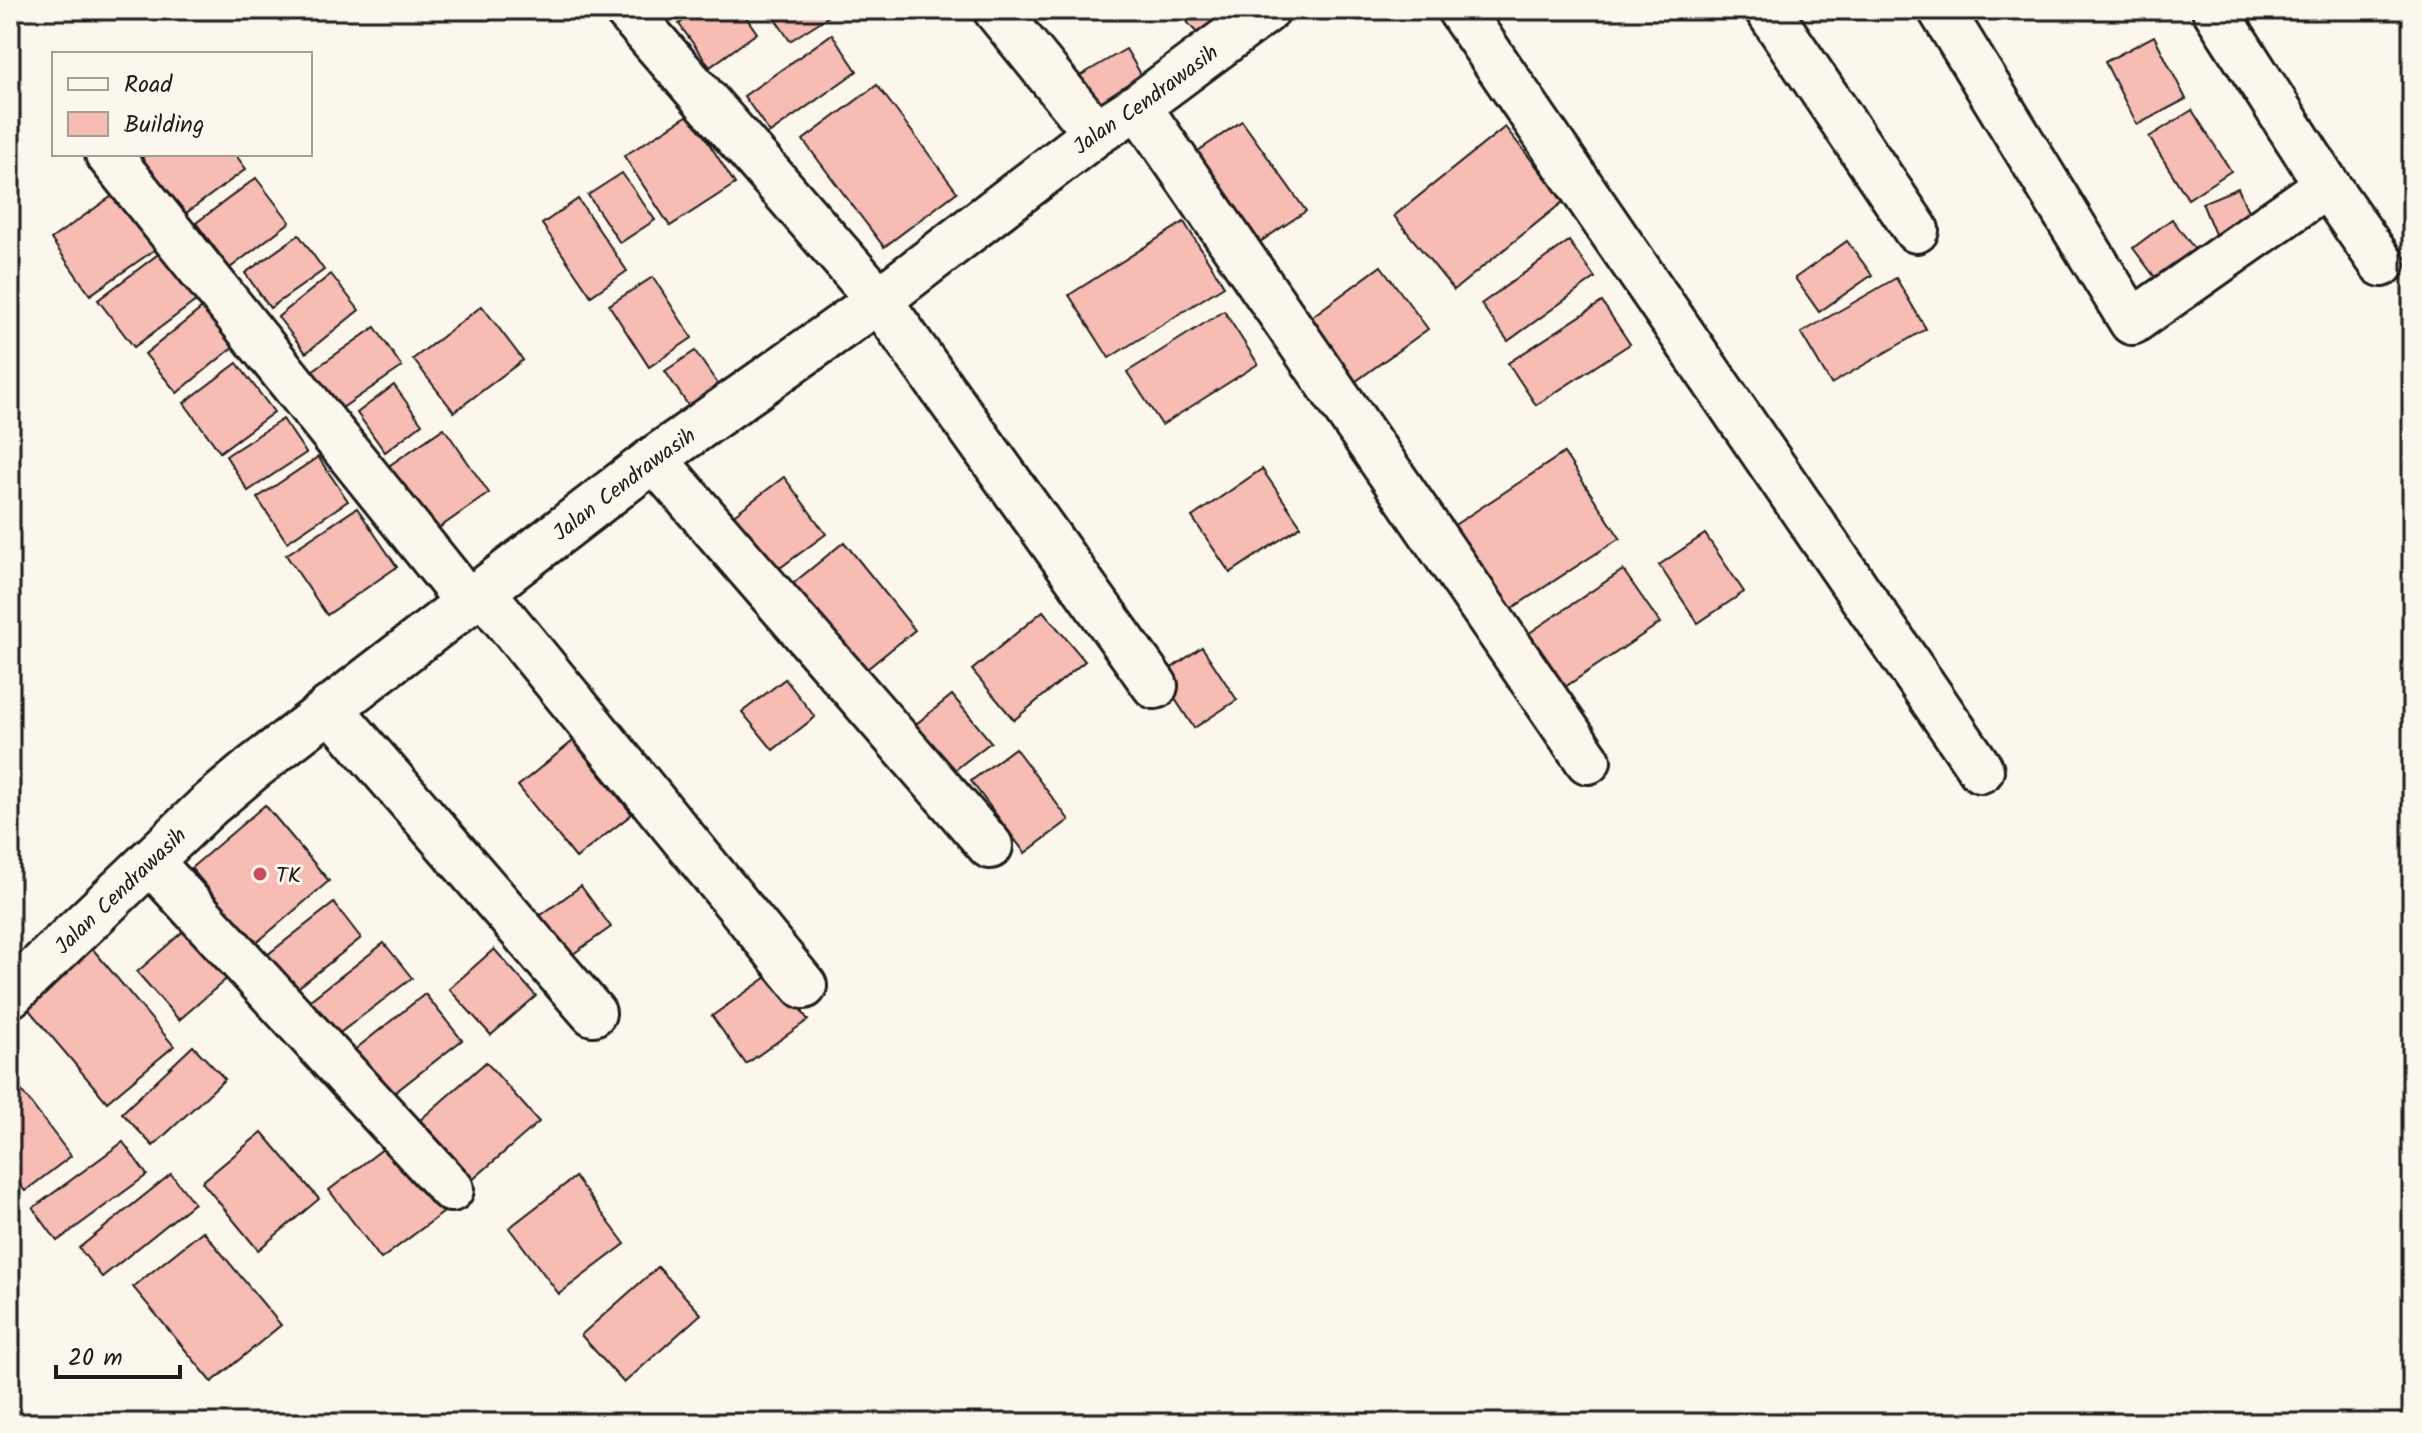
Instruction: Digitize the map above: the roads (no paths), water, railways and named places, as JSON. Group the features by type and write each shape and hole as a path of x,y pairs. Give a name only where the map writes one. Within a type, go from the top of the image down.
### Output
{"street":[{"path":"627,10 879,300 1155,686"},
{"path":"996,10 1096,133"},
{"name":"Jalan Cendrawasih","path":"10,995 208,806 330,708 654,459 879,300 1096,133 1138,106 1267,10"},
{"path":"1460,10 1981,770"},
{"path":"1768,10 1916,230"},
{"path":"1941,10 2132,322 2327,185"},
{"path":"2215,10 2327,185 2382,264"},
{"path":"1138,106 1588,761"},
{"path":"110,156 475,597 804,986"},
{"path":"654,459 990,846"},
{"path":"330,708 593,1013"},
{"path":"150,861 451,1189"}],"place":[{"name":"TK","path":"260,874"}]}
